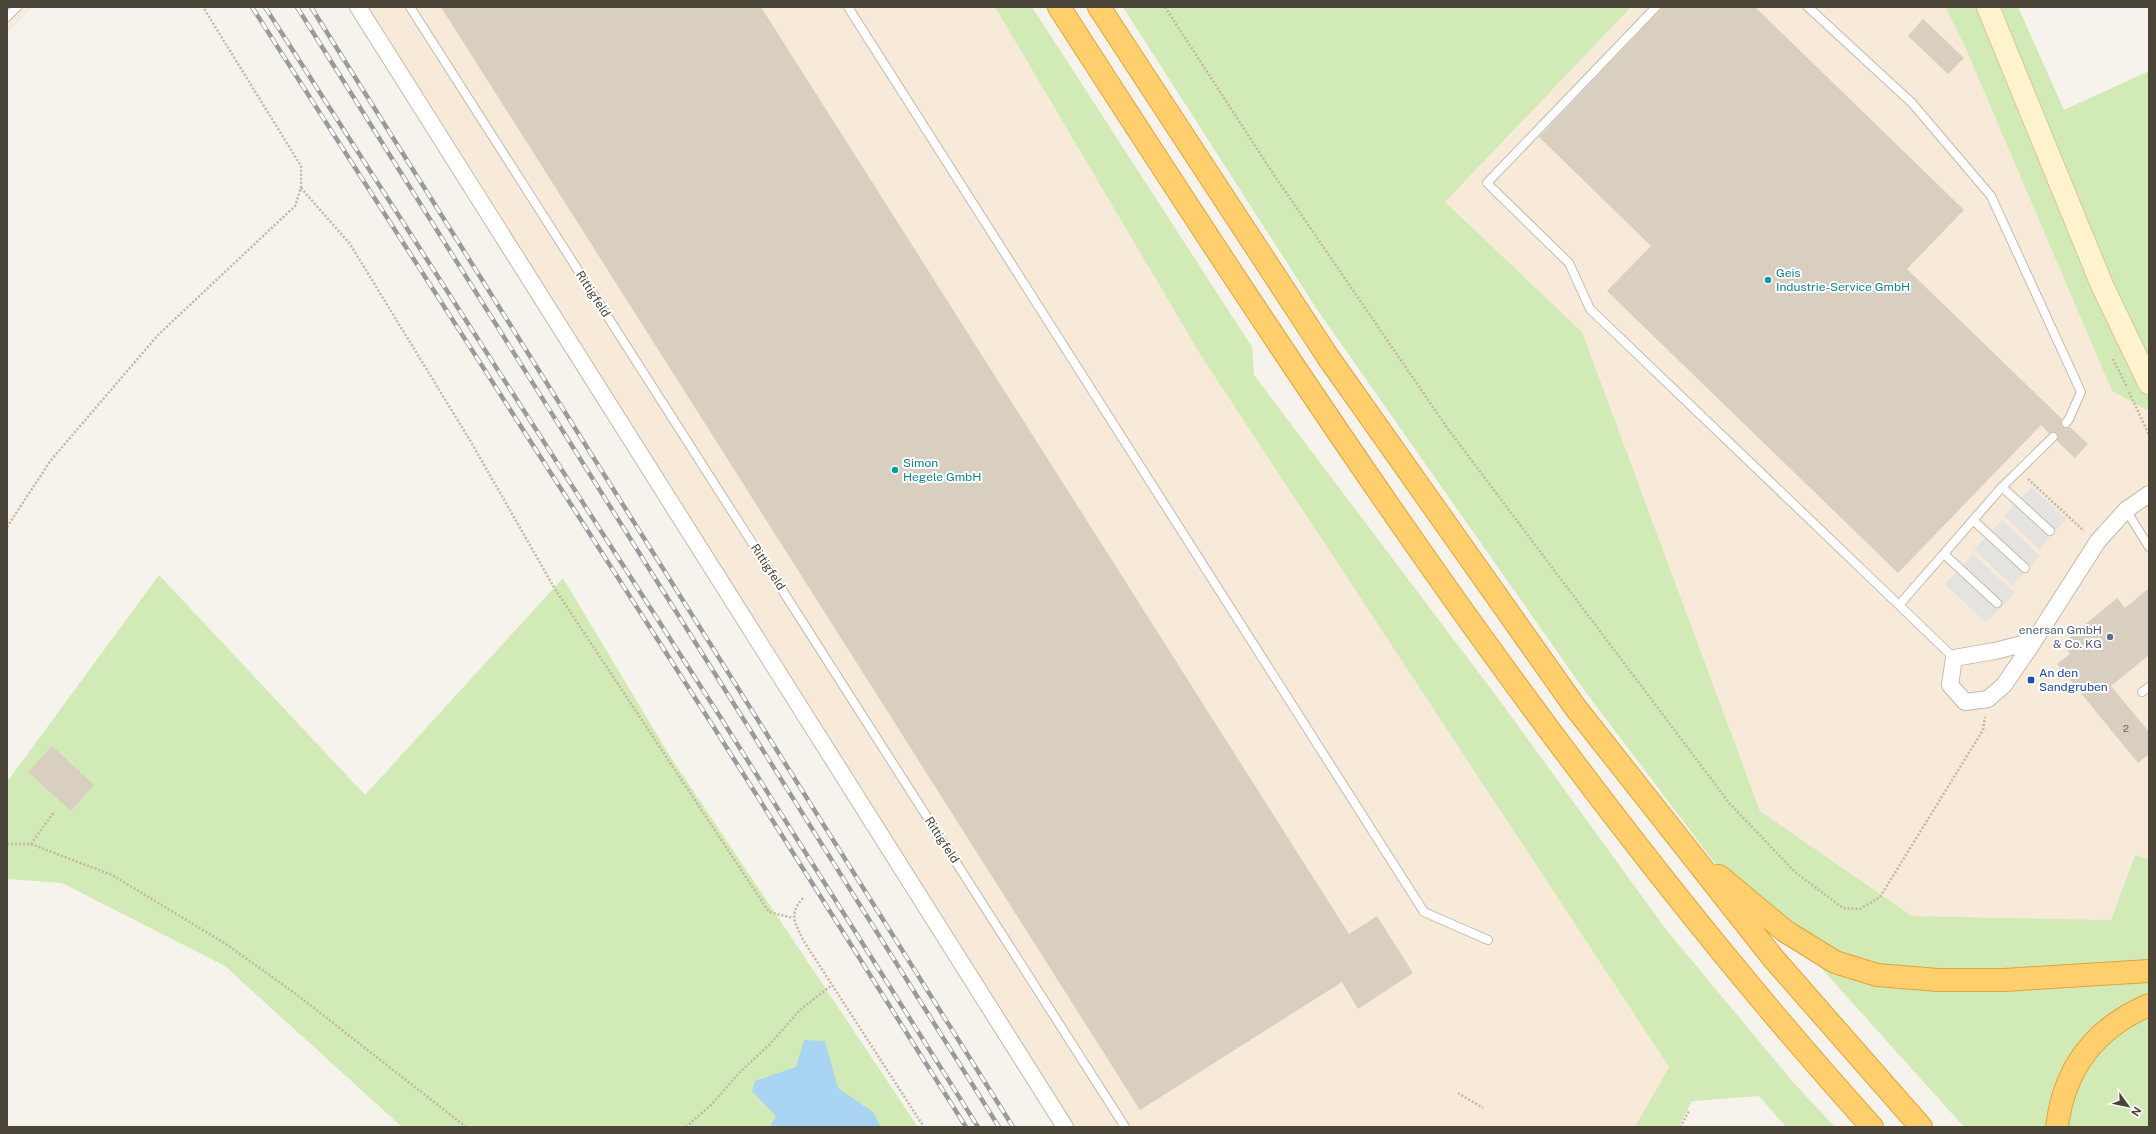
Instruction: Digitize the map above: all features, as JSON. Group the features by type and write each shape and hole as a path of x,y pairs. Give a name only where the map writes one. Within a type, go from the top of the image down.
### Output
{"highway":[{"path":"1059,7 1303,381 1411,538 1539,717 1741,977 1872,1127"},
{"path":"1099,7 1278,282 1431,504 1575,707 1773,958 1921,1127"},
{"path":"1687,850 1786,931 1835,962 1877,975 1938,980 2004,980 2149,971"},
{"path":"2057,1127 2060,1105 2077,1064 2096,1039 2126,1015 2149,1005"}],"main road":[{"path":"1988,7 2102,286 2149,383"}],"street":[{"path":"358,7 1065,1127"},
{"path":"2034,641 1995,651 1954,658 1950,684 1965,702 1988,699 2004,685 2034,641 2098,541 2126,510 2149,494"}],"lane":[{"path":"7,17 17,7"},
{"name":"Rittigfeld","path":"410,7 1125,1127"},
{"path":"848,7 1424,912 1488,940"},
{"path":"1656,7 1487,183 1569,263 1590,309 1954,658"},
{"path":"1808,7 1912,103 1991,196 2081,392 2066,423"},
{"path":"1899,605 2002,487 2053,437"},
{"path":"2002,487 2050,531"},
{"path":"2126,510 2149,547"},
{"path":"1973,520 2025,568"},
{"path":"1944,554 1997,603"}],"path":[{"path":"7,527 50,460 158,335 294,206 301,188 301,166 203,7"},
{"path":"1165,7 1274,175 1448,429 1730,804 1795,872 1843,908 1860,909 1880,897 1983,730 1988,699"},
{"path":"301,188 350,244 471,442 555,589 769,912 793,918"},
{"path":"2019,471 2074,524 2098,541"},
{"path":"31,844 54,812"},
{"path":"7,844 31,844 112,875 226,944 296,994 466,1127"},
{"path":"803,898 796,906 793,918 803,940 924,1127"},
{"path":"686,1127 712,1104 739,1073 769,1045 800,1010 832,985"},
{"path":"1458,1093 1483,1108"},
{"path":"1680,1127 1689,1111"}],"shaded area":[{"path":"7,7 32,7 7,34"},
{"path":"357,7 995,7 1200,354 1669,1067 1635,1127 1059,1127"},
{"path":"1631,7 1945,7 1966,49 2112,391 2149,411 2149,859 2134,856 2111,920 1912,916 1760,811 1582,332 1444,202"},
{"path":"2032,487 2066,519 2039,549 2004,516"},
{"path":"2002,520 2040,556 2012,586 1974,549"},
{"path":"1973,554 2015,593 1986,623 1945,584"}],"green space":[{"path":"995,7 1032,7 1252,347 1254,375 1500,701 1665,928 1792,1081 1835,1127 1786,1127 1759,1096 1692,1101 1678,1127 1635,1127 1669,1067 1200,354"},
{"path":"1123,7 1631,7 1445,202 1582,332 1760,811 1912,916 2111,920 2135,855 2149,859 2149,1127 1964,1127 1822,969 1714,862 1584,690 1316,308"},
{"path":"1945,7 2018,7 2064,110 2149,71 2149,411 2112,391 1966,49"},
{"path":"159,575 365,795 563,578 668,753 918,1127 402,1127 225,966 62,883 7,879 7,782"}],"water":[{"path":"804,1040 825,1041 838,1088 873,1112 881,1127 770,1127 776,1116 752,1091 755,1081 796,1067"}],"building":[{"name":"Simon Hegele GmbH","path":"441,7 761,7 1349,934 1377,916 1413,973 1358,1009 1342,982 1140,1110"},
{"name":"Geis Industrie-Service GmbH","path":"1663,7 1755,7 1964,210 1907,269 2062,419 2062,427 2070,427 2088,444 2075,458 2057,441 2057,433 2049,433 2041,425 1898,573 1607,291 1651,246 1539,137"},
{"path":"1923,19 1964,58 1948,74 1908,36"},
{"path":"2149,588 2149,655 2111,686 2149,732 2149,754 2138,763 2057,664 2070,654 2062,644 2117,598 2125,608"},
{"path":"52,746 94,785 71,811 28,772"}],"railway":[{"path":"252,7 713,726 966,1127"},
{"path":"265,7 719,715 978,1127"},
{"path":"297,7 999,1127"},
{"path":"311,7 1013,1127"}],"place":[{"name":"Geis Industrie-Service GmbH","path":"1768,280"},
{"name":"Simon Hegele GmbH","path":"895,470"},
{"name":"enersan GmbH & Co. KG","path":"2110,637"},
{"name":"An den Sandgruben","path":"2031,680"}]}
